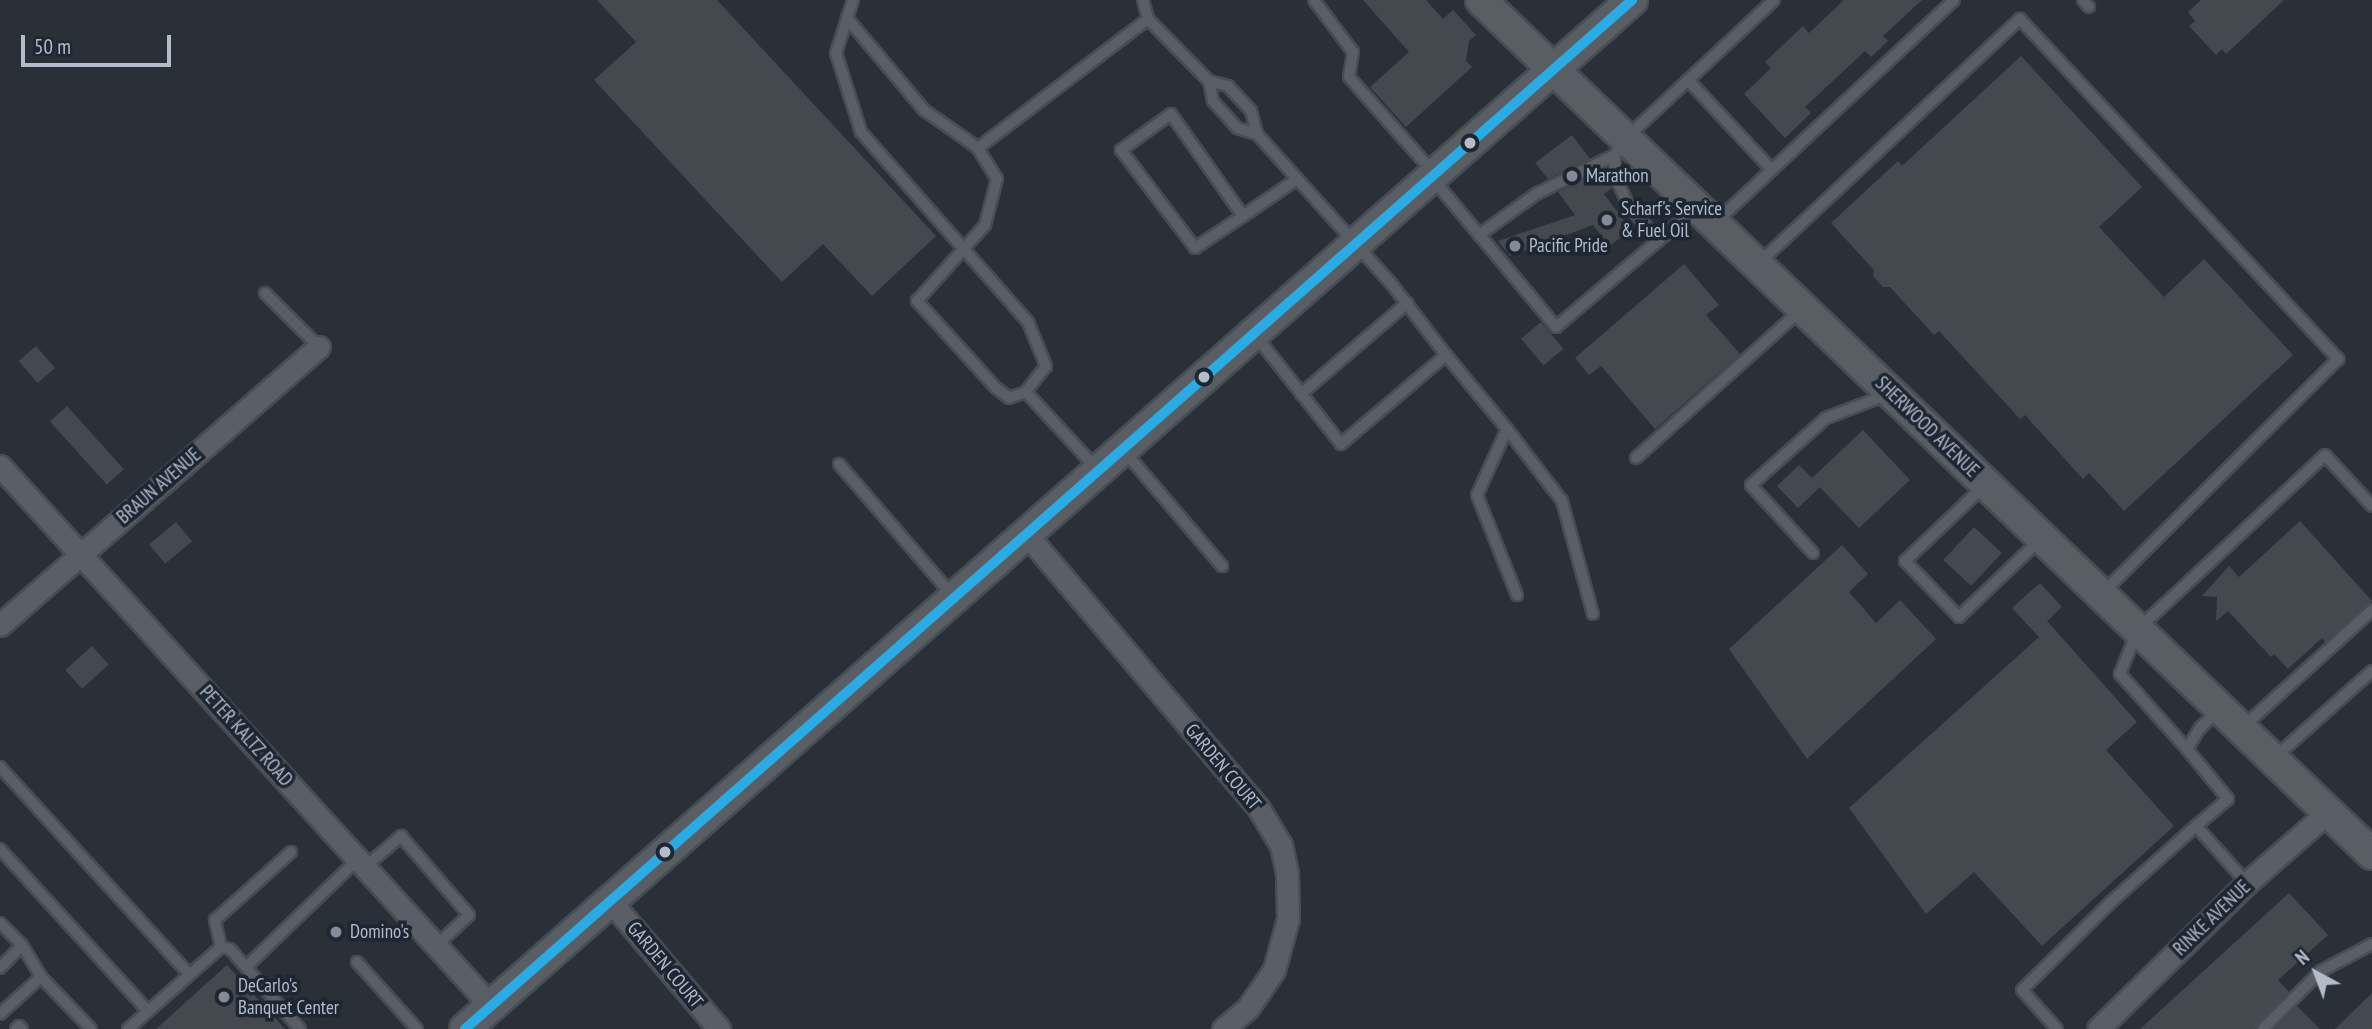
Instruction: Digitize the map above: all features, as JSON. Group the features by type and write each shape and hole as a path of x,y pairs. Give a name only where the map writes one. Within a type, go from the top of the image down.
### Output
{"main road":[{"name":"SHERWOOD AVENUE","path":"1481,0 1556,70 1620,147 1707,215 2372,855"},
{"path":"465,1029 1556,70 1632,0"}],"street":[{"name":"BRAUN AVENUE","path":"0,625 319,347"},
{"name":"PETER KALTZ ROAD","path":"0,466 491,1006"},
{"name":"GARDEN COURT","path":"1027,535 1259,809 1281,845 1287,874 1288,919 1274,970 1248,1007 1223,1029"},
{"name":"RINKE AVENUE","path":"2098,1029 2247,883 2329,811"},
{"name":"GARDEN COURT","path":"611,902 719,1029"}],"lane":[{"path":"847,18 925,110 978,148 996,179 985,225 963,251 917,301 996,388 1009,398 1026,392 1046,366 1028,322 963,251 861,132 836,53 847,18 853,0"},
{"path":"1143,0 1148,19 1209,81 1228,86 1251,111 1257,134 1407,303 1562,501 1593,614"},
{"path":"1314,0 1353,52 1349,77 1556,327 1658,241 1707,215 1772,170 1954,0"},
{"path":"1479,235 1536,194 1620,147 1774,0"},
{"path":"978,148 1148,19"},
{"path":"1758,264 2020,19 2338,359 2101,594"},
{"path":"1688,80 1772,170"},
{"path":"1209,81 1213,101 1237,128 1257,134"},
{"path":"1243,216 1171,114 1121,150 1195,248 1243,216 1297,179"},
{"path":"1620,147 1615,176 1628,204 1658,241"},
{"path":"265,293 319,347"},
{"path":"1301,394 1407,303"},
{"path":"1636,458 1803,308"},
{"path":"1254,334 1341,443 1447,355"},
{"path":"1026,392 1099,471"},
{"path":"1813,553 1751,485 1826,418 1892,393"},
{"path":"1507,429 1477,495 1517,595"},
{"path":"1123,450 1222,566"},
{"path":"2057,1029 2022,990 2111,902 2228,799 2120,674 2138,629 2325,456 2372,506"},
{"path":"839,464 955,598"},
{"path":"1986,484 1905,561 1959,617 2043,538"},
{"path":"2241,729 2372,610"},
{"path":"2272,760 2372,671"},
{"path":"2187,749 2202,727 2220,709"},
{"path":"0,767 189,974"},
{"path":"2196,826 2247,883"},
{"path":"247,967 362,863 401,836 469,915 436,946"},
{"path":"0,849 148,1011"},
{"path":"291,852 215,920 226,948 247,967 300,1029"},
{"path":"0,922 22,945 41,977 91,1029"},
{"path":"2263,1029 2321,971 2372,944"},
{"path":"0,968 22,945"},
{"path":"128,1029 189,974 226,948"},
{"path":"357,962 417,1029"},
{"path":"0,1014 41,977"},
{"path":"16,1029 19,1026 22,1029"}],"building":[{"path":"597,0 717,0 936,236 872,296 823,244 782,282 594,80 636,42"},
{"path":"1363,0 1426,0 1443,19 1453,10 1476,35 1469,41 1466,61 1472,67 1406,127 1370,87 1409,52"},
{"path":"1844,0 1922,0 1883,36 1888,41 1871,57 1865,51 1805,107 1811,113 1785,138 1744,94 1771,68 1765,62 1803,26 1809,33"},
{"path":"2201,0 2284,0 2226,54 2222,49 2216,55 2189,26 2195,21 2188,12"},
{"path":"2021,56 2142,187 2099,227 2164,297 2204,259 2293,355 2124,511 2089,473 2083,479 2025,415 2020,419 1939,331 1934,335 1890,287 1883,287 1873,276 1874,270 1831,223 1898,161 1902,166"},
{"path":"1572,135 1590,159 1548,179 1535,163"},
{"path":"1600,171 1612,188 1604,194 1631,230 1609,246 1593,225 1510,256 1498,241 1575,215 1558,192"},
{"path":"1684,264 1719,305 1706,315 1740,354 1655,429 1601,366 1589,375 1575,358"},
{"path":"1541,322 1563,349 1544,366 1521,339"},
{"path":"36,346 55,368 38,383 19,361"},
{"path":"67,406 124,469 107,485 50,421"},
{"path":"1863,430 1910,480 1859,528 1820,487 1798,508 1777,486 1799,465 1812,478"},
{"path":"2300,521 2372,601 2325,642 2322,638 2288,669 2274,654 2271,657 2228,611 2216,621 2217,597 2202,596 2229,566 2239,577"},
{"path":"176,522 192,541 165,564 149,544"},
{"path":"1974,527 2002,553 1971,586 1943,560"},
{"path":"1842,545 1868,574 1849,592 1876,623 1900,600 1936,639 1807,759 1729,649"},
{"path":"2040,583 2062,607 2047,621 2137,722 2106,750 2174,826 2042,946 1974,872 1926,914 1849,808 2039,637 2012,608"},
{"path":"92,646 109,665 82,689 65,670"},
{"path":"2289,893 2328,935 2278,980 2289,992 2255,1029 2140,1029"},
{"name":"DeCarlo's Banquet Center","path":"227,965 285,1029 156,1029"},
{"path":"2372,993 2372,1029 2335,1029"},
{"path":"2297,1006 2320,1029 2274,1029"}],"transit line":[{"path":"465,1029 1632,0"}],"place":[{"name":"Marathon","path":"1572,176"},
{"name":"Scharf's Service & Fuel Oil","path":"1607,220"},
{"name":"Pacific Pride","path":"1515,246"},
{"name":"Domino's","path":"336,932"},
{"name":"DeCarlo's Banquet Center","path":"224,997"}]}
